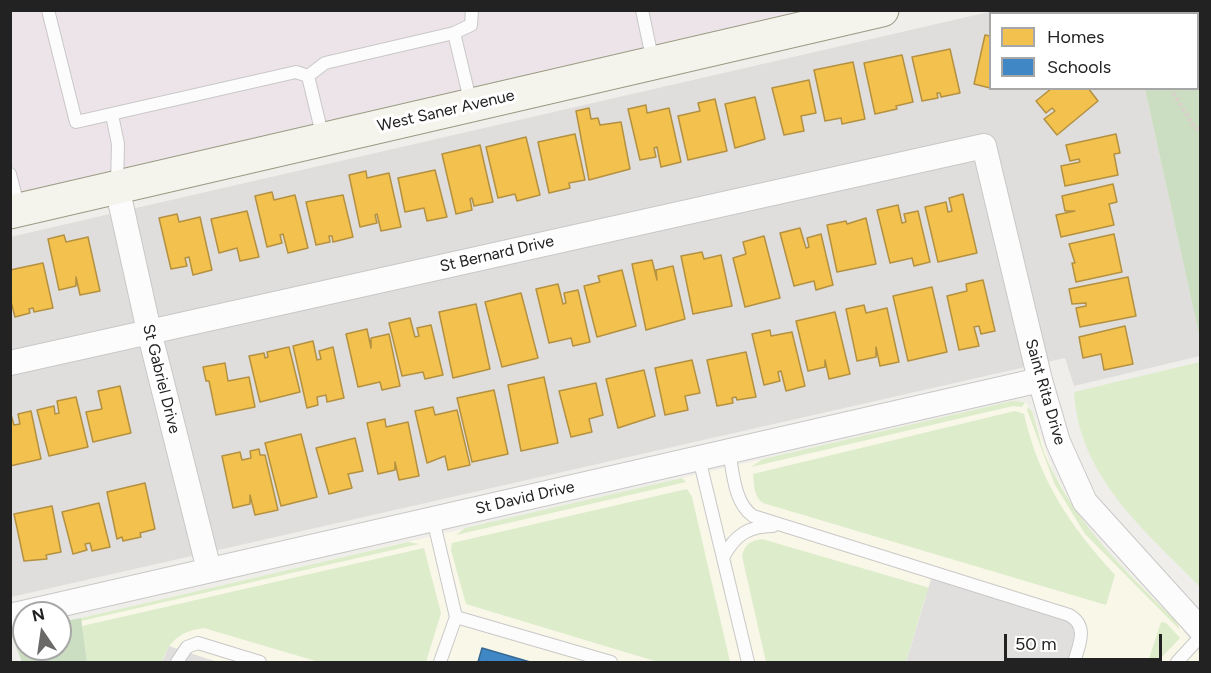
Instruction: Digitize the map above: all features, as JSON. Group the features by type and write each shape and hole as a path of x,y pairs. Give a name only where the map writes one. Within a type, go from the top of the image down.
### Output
{"street":[{"name":"West Saner Avenue","path":"15,211 882,10"},
{"name":"St Bernard Drive","path":"10,363 984,146"},
{"name":"Saint Rita Drive","path":"984,146 1040,380 1058,442 1085,502 1200,629"},
{"name":"St Gabriel Drive","path":"117,187 149,332 209,570"},
{"name":"St David Drive","path":"10,616 1040,380"}],"lane":[{"path":"48,10 76,122 296,72 308,76"},
{"path":"308,76 325,63 464,30 471,25 472,10"},
{"path":"642,10 653,63"},
{"path":"454,33 471,105"},
{"path":"308,76 324,139"},
{"path":"112,115 118,144 117,187"},
{"path":"10,174 15,211"},
{"path":"729,451 745,510 783,527 1069,615 1080,624 1082,632 1074,663"},
{"path":"699,458 748,663"},
{"path":"433,519 456,617 440,663"},
{"path":"724,556 736,537 742,533 760,526 783,527"},
{"path":"456,617 611,663"},
{"path":"1177,663 1200,637"},
{"path":"177,663 187,647 198,643 260,663"}],"path":[{"path":"1171,90 1195,128 1200,130"}],"shaded area":[{"path":"11,10 832,11 11,196"},
{"path":"993,11 1128,11 989,12 989,90 1145,90 1200,339 1200,356 1074,386 1065,358 11,597 10,237"},
{"path":"1012,401 1025,402 1032,411 1053,471 1087,531 1176,621 1200,653 1200,662 87,662 81,618"},
{"path":"933,573 1080,624 1073,662 906,662"},
{"path":"169,646 211,660 219,662 162,662"}],"green space":[{"path":"1200,11 1200,339 1145,90 1199,90 1199,12 1128,12"},
{"path":"1200,362 1200,587 1137,523 1102,476 1088,451 1079,423 1074,392"},
{"path":"1012,401 1025,402 1022,407 1013,406 751,467 763,459"},
{"path":"1028,407 1032,411 1049,464 1061,487 1089,529 1122,567 1176,621 1180,630 1085,534 1055,485 1027,410"},
{"path":"1015,411 1024,414 1038,460 1058,501 1070,520 1115,575 1106,605 763,503 756,494 753,474"},
{"path":"682,478 686,482 456,535 465,528"},
{"path":"687,489 692,497 730,662 658,662 466,604 451,550 452,543"},
{"path":"762,539 937,590 925,598 906,662 766,662 742,556 749,544"},
{"path":"408,542 419,544 81,621 81,618"},
{"path":"424,548 441,613 426,662 319,662 204,628 182,634 172,642 162,662 87,662 82,626"},
{"path":"81,618 87,662 22,662 72,661 72,620"},
{"path":"1161,622 1166,623 1180,638 1157,662 1148,662"}],"building: Homes":[{"path":"985,35 989,36 989,88 974,84"},
{"path":"950,49 960,93 941,97 940,93 937,93 938,98 922,101 912,57"},
{"path":"902,55 913,102 896,106 897,109 875,114 864,63"},
{"path":"853,62 865,119 842,124 841,118 825,121 814,70"},
{"path":"809,80 816,113 801,116 804,131 784,135 772,88"},
{"path":"1050,90 1090,90 1098,101 1057,135 1044,119 1055,111 1052,108 1046,113 1036,101"},
{"path":"755,97 765,139 735,148 725,104"},
{"path":"715,99 727,151 688,160 678,116 700,111 698,103"},
{"path":"646,105 647,113 669,108 681,162 661,167 657,147 654,148 656,157 640,160 628,109"},
{"path":"589,108 591,119 598,118 600,125 621,122 630,169 589,180 576,111"},
{"path":"575,134 585,180 569,183 570,188 549,193 538,142"},
{"path":"1116,134 1120,153 1114,154 1118,175 1065,186 1061,166 1080,162 1079,159 1070,161 1066,145"},
{"path":"526,137 540,195 517,201 515,194 498,198 486,147"},
{"path":"480,145 493,202 474,206 472,198 470,199 472,210 456,214 442,154"},
{"path":"435,170 447,217 427,221 424,208 405,212 398,178"},
{"path":"366,171 367,178 389,173 401,227 381,231 377,214 375,215 377,223 360,227 349,175"},
{"path":"1113,184 1117,202 1109,204 1114,225 1061,237 1056,215 1075,211 1065,211 1062,196"},
{"path":"272,192 274,200 295,195 308,248 288,253 283,234 280,235 282,243 267,247 255,196"},
{"path":"963,194 977,253 938,262 925,207 946,202 948,212 952,211 949,198"},
{"path":"343,195 353,237 333,242 332,236 329,236 330,242 316,245 306,202"},
{"path":"898,205 902,223 906,222 904,214 918,211 930,262 914,266 912,258 890,263 877,210"},
{"path":"247,211 259,257 240,261 237,248 219,253 211,219"},
{"path":"177,214 179,222 200,217 212,270 193,275 189,257 185,258 187,266 171,269 159,218"},
{"path":"866,218 876,264 837,272 827,225 846,221 847,224"},
{"path":"800,228 806,248 809,247 807,238 821,234 833,285 816,290 814,281 794,286 780,233"},
{"path":"1114,234 1122,272 1076,282 1072,263 1075,263 1069,244"},
{"path":"64,235 66,242 88,237 100,291 80,295 76,277 76,286 59,290 48,239"},
{"path":"764,236 780,298 745,307 733,258 746,254 743,242"},
{"path":"702,252 704,259 721,255 732,306 693,314 681,256"},
{"path":"652,260 657,280 656,270 673,266 685,319 646,330 632,264"},
{"path":"43,263 53,308 34,312 33,308 29,309 30,313 15,317 10,298 10,270"},
{"path":"622,270 636,326 597,337 584,286 600,282 598,276"},
{"path":"1128,277 1136,316 1080,327 1076,308 1086,306 1086,303 1072,304 1069,289"},
{"path":"983,280 995,331 981,334 979,326 974,327 979,346 959,350 947,296 967,291 966,284"},
{"path":"558,284 563,304 566,303 564,293 578,290 590,342 573,346 571,338 549,343 536,289"},
{"path":"932,287 947,352 908,361 893,296"},
{"path":"521,293 538,358 502,367 485,302"},
{"path":"476,304 490,369 453,378 439,312"},
{"path":"864,305 866,313 887,308 899,362 880,366 876,347 876,357 857,361 846,309"},
{"path":"835,312 850,374 829,379 825,360 825,367 808,371 796,321"},
{"path":"410,318 415,337 419,336 417,328 431,325 443,375 425,379 423,372 402,376 389,323"},
{"path":"1125,326 1133,364 1104,370 1101,354 1083,358 1079,337"},
{"path":"367,329 371,348 371,338 389,334 400,386 382,390 380,382 358,387 346,334"},
{"path":"770,330 771,336 792,332 805,386 786,391 781,371 778,372 780,381 764,385 752,334"},
{"path":"313,341 317,360 321,359 319,351 333,347 344,398 327,402 326,395 317,397 318,405 307,408 293,346"},
{"path":"289,347 300,392 260,402 249,356 264,353 265,358 268,357 267,352"},
{"path":"746,352 756,397 737,400 736,397 732,398 733,403 717,406 707,360"},
{"path":"692,360 700,393 685,396 688,410 665,415 655,368"},
{"path":"225,363 228,381 249,377 255,407 216,415 209,381 206,381 203,367"},
{"path":"644,370 655,416 618,428 606,379"},
{"path":"544,377 558,443 521,451 508,385"},
{"path":"596,383 603,415 589,419 592,432 571,437 559,391"},
{"path":"120,386 131,433 93,442 86,412 102,409 98,391"},
{"path":"494,390 508,454 472,462 457,398"},
{"path":"76,397 88,447 49,456 37,410 54,406 55,414 59,413 57,401"},
{"path":"433,407 435,415 457,410 470,465 448,470 445,456 427,463 415,411"},
{"path":"10,411 14,425 20,424 18,414 31,411 41,459 10,466"},
{"path":"385,419 386,427 408,422 419,476 399,480 395,462 395,470 378,474 367,423"},
{"path":"301,434 317,497 281,506 265,443"},
{"path":"355,438 363,471 348,474 352,488 329,494 316,448"},
{"path":"259,449 260,455 265,455 278,510 255,515 250,495 250,504 233,508 222,456 240,452 242,460 251,458 250,451"},
{"path":"145,483 155,529 140,533 141,537 123,541 122,537 117,539 107,492"},
{"path":"99,503 110,547 92,551 90,543 85,544 87,550 73,554 62,512"},
{"path":"52,506 61,552 46,555 47,559 24,561 14,514"}],"building: Schools":[{"path":"482,648 530,662 478,662"}]}
